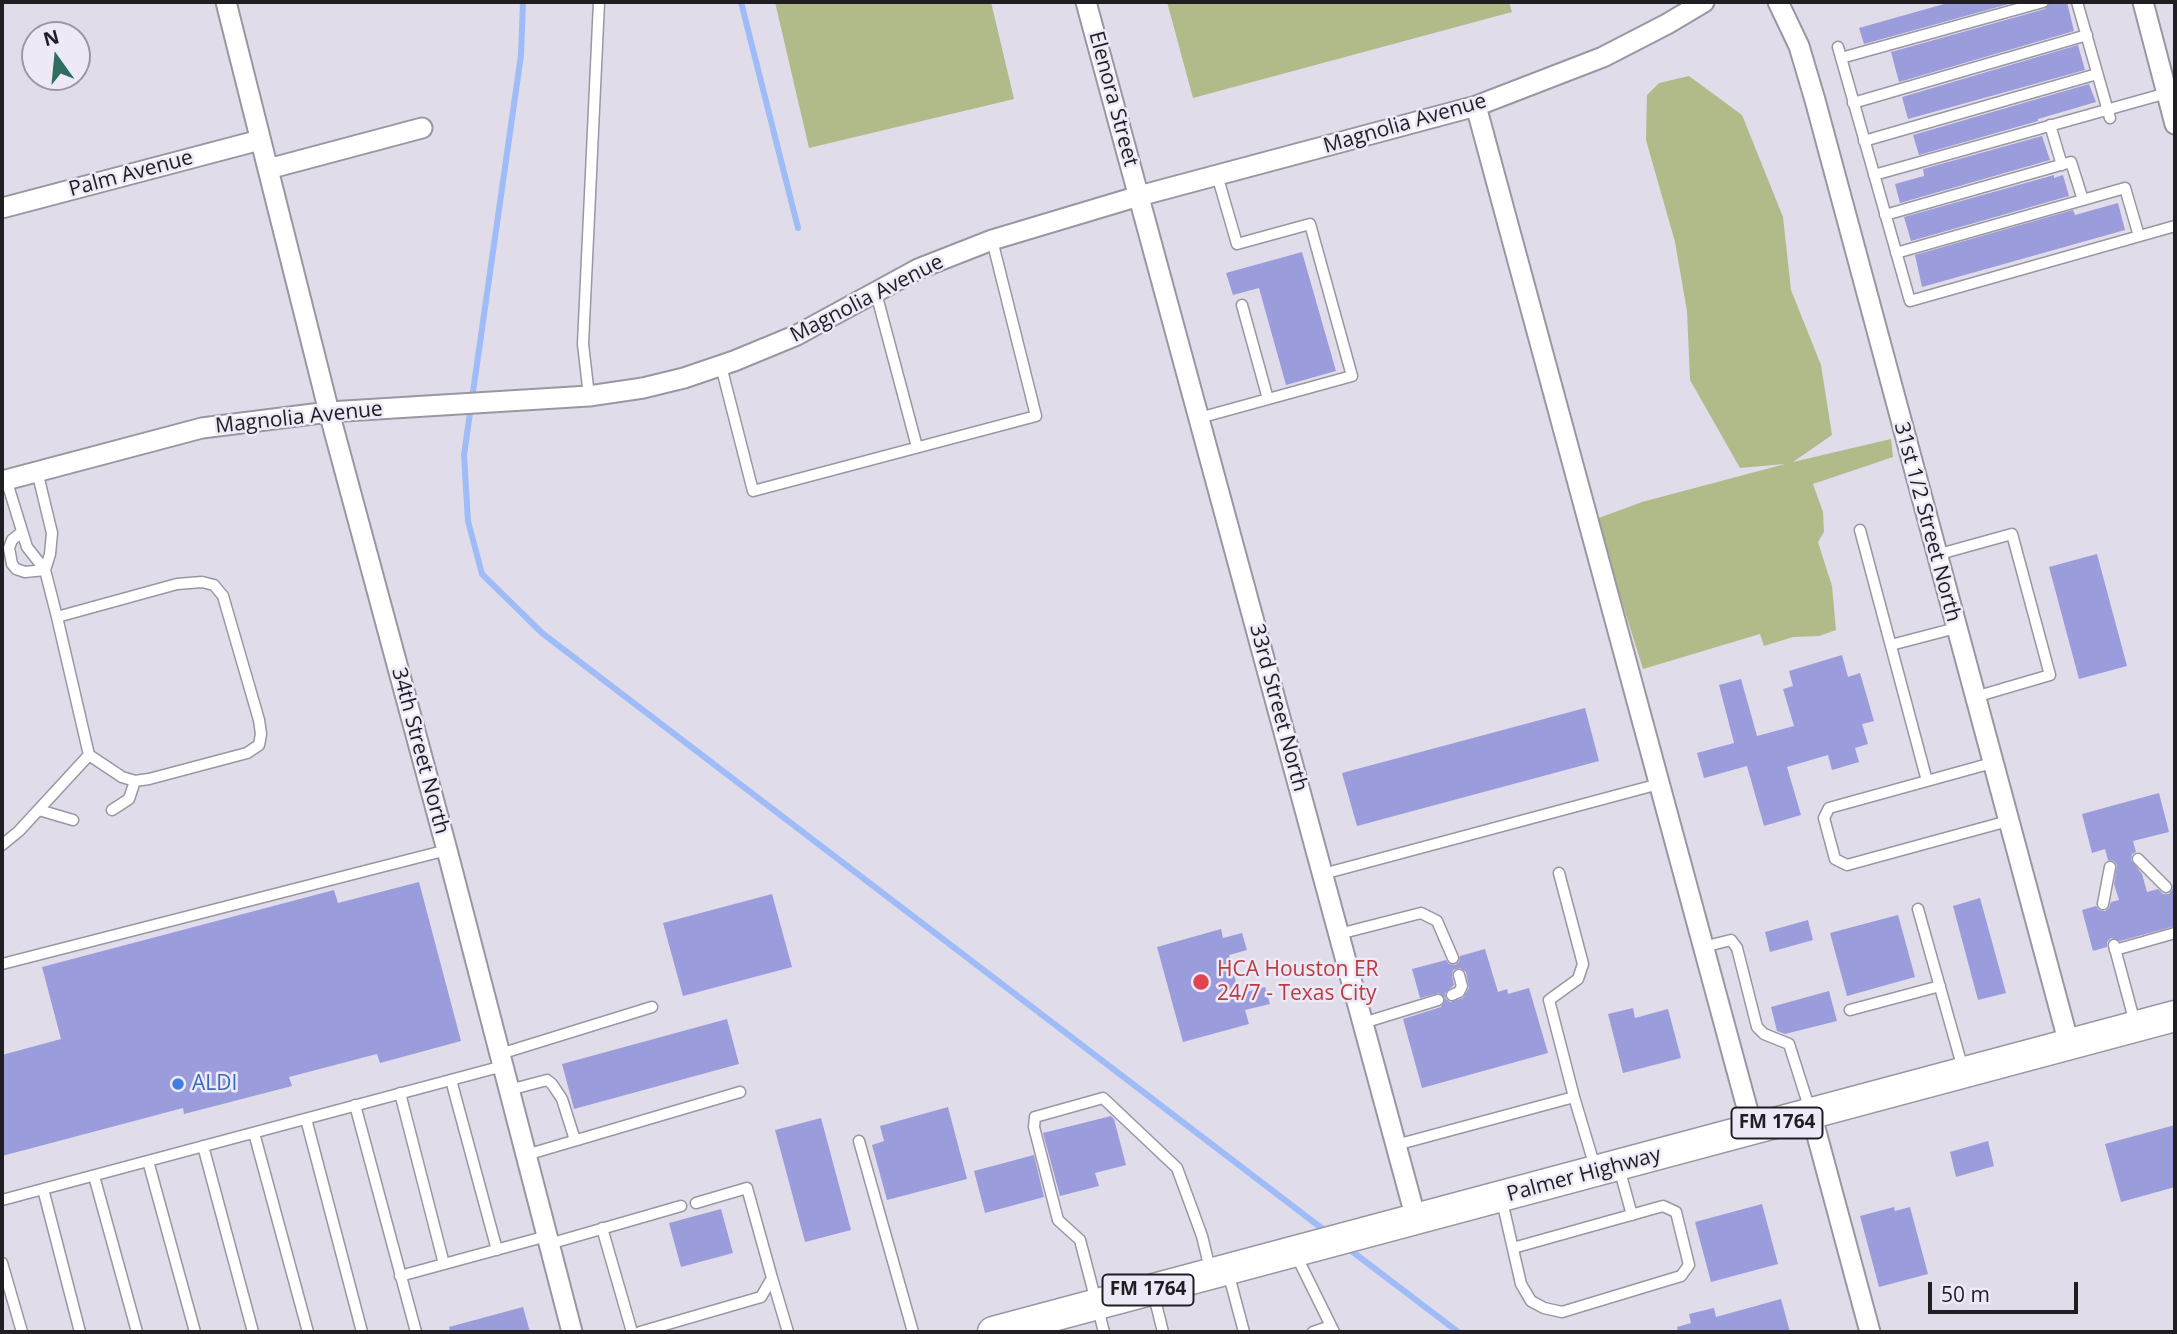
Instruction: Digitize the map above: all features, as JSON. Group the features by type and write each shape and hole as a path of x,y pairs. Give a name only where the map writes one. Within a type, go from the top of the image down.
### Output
{"main road":[{"name":"Palmer Highway","path":"993,1332 1101,1318 1153,1289 2175,1016"}],"street":[{"path":"226,2 260,140"},
{"name":"Elenora Street","path":"1086,2 1139,196"},
{"name":"Magnolia Avenue","path":"4,480 202,428 329,412 589,396 643,388 721,366 797,335 918,269 992,240 1139,196 1476,106 1603,57 1704,2"},
{"name":"31st 1/2 Street North","path":"1778,2 1799,46 1815,100 2068,1044"},
{"path":"2143,2 2172,108"},
{"path":"1476,106 1753,1130"},
{"path":"268,169 422,128"},
{"name":"34th Street North","path":"260,140 329,412 447,850 572,1332"},
{"name":"Palm Avenue","path":"2,208 260,140"},
{"name":"33rd Street North","path":"1139,196 1416,1219"},
{"path":"1811,1113 1870,1332"}],"lane":[{"path":"589,396 583,344 599,2"},
{"path":"2043,2 1839,53 1910,301 2175,226"},
{"path":"2077,2 2108,113"},
{"path":"1853,103 2087,35"},
{"path":"1864,141 2097,74"},
{"path":"1874,175 2050,125 2108,113 2172,108"},
{"path":"2050,125 2062,165"},
{"path":"1885,215 2071,162 2083,201"},
{"path":"1199,418 1352,376 1310,224 1237,244 1217,175"},
{"path":"1896,253 2125,188 2139,236"},
{"path":"721,366 753,491 1036,416 992,240"},
{"path":"876,293 917,447"},
{"path":"1242,305 1268,399"},
{"path":"37,471 52,533 45,570"},
{"path":"4,480 27,547 45,570 89,755 135,781 247,753 259,745 259,720 223,596 214,585 202,582 177,584 57,617"},
{"path":"1860,530 1927,781"},
{"path":"22,532 12,540 9,548 12,564 16,569 25,572 45,570"},
{"path":"1937,555 2012,534 2050,676 1974,697"},
{"path":"1891,645 1956,628"},
{"path":"2,845 19,831 89,755"},
{"path":"1992,763 1829,808 1824,818 1835,859 1847,865 2008,821"},
{"path":"112,810 129,800 135,781"},
{"path":"1323,874 1659,784"},
{"path":"39,810 73,820"},
{"path":"2,964 447,850"},
{"path":"2138,859 2166,887"},
{"path":"2103,904 2110,867"},
{"path":"1559,873 1583,964 1578,979 1549,1000 1574,1097 1607,1169 1632,1215"},
{"path":"1918,909 1964,1073"},
{"path":"1339,934 1421,913 1437,921 1453,958"},
{"path":"2136,1026 2114,947 2175,933"},
{"path":"1703,947 1731,940 1737,948 1757,1027 1764,1034 1789,1044 1811,1113"},
{"path":"1452,995 1459,992 1462,986 1459,975"},
{"path":"1850,1010 1940,986"},
{"path":"1363,1023 1438,1000"},
{"path":"2,1200 451,1080 652,1007"},
{"path":"451,1080 497,1250"},
{"path":"509,1090 547,1080 562,1099 575,1140"},
{"path":"526,1154 740,1092"},
{"path":"400,1093 444,1264"},
{"path":"1396,1145 1574,1097"},
{"path":"1101,1318 1080,1240 1058,1220 1034,1127 1035,1117 1103,1098 1177,1168 1202,1236 1244,1332"},
{"path":"355,1105 416,1332"},
{"path":"306,1119 362,1332"},
{"path":"254,1133 308,1332"},
{"path":"859,1141 913,1332"},
{"path":"203,1146 253,1332"},
{"path":"148,1161 195,1332"},
{"path":"94,1176 137,1332"},
{"path":"696,1203 747,1188 789,1332"},
{"path":"43,1189 80,1332"},
{"path":"1501,1197 1521,1284 1531,1301 1544,1308 1562,1312 1681,1276 1689,1265 1676,1212 1662,1206 1513,1248"},
{"path":"400,1276 681,1206"},
{"path":"601,1228 632,1332"},
{"path":"1299,1250 1333,1329 1313,1332"},
{"path":"2,1263 22,1332"},
{"path":"640,1332 761,1297 772,1278"},
{"path":"1153,1289 1163,1332"}],"green space":[{"path":"775,2 991,2 1014,99 809,148"},
{"path":"1167,2 1509,2 1512,12 1193,98"},
{"path":"1689,76 1742,115 1783,217 1791,290 1821,365 1832,435 1793,462 1891,439 1893,457 1813,484 1823,512 1824,532 1818,542 1832,586 1836,630 1819,636 1793,637 1764,646 1760,634 1643,669 1596,519 1642,502 1785,464 1740,468 1690,380 1687,311 1675,242 1646,140 1647,95 1659,83"}],"building":[{"path":"1951,2 2016,2 1864,44 1859,28"},
{"path":"2050,2 2067,2 2074,31 1899,82 1891,52 2045,9"},
{"path":"2078,45 2085,70 1908,119 1902,97"},
{"path":"2089,84 2096,102 1919,155 1913,135"},
{"path":"2042,136 2050,160 1900,203 1895,184 1924,176 1923,169"},
{"path":"2054,175 2054,178 2063,175 2069,196 1911,241 1904,217"},
{"path":"2118,203 2125,230 1922,287 1915,255 2073,210 2075,215"},
{"path":"1302,252 1336,371 1286,385 1259,288 1233,295 1226,273"},
{"path":"2097,554 2127,666 2079,679 2049,567"},
{"path":"1842,655 1848,677 1860,673 1874,721 1862,724 1868,744 1855,748 1859,762 1832,770 1828,755 1787,767 1801,815 1764,826 1747,766 1704,778 1697,753 1734,743 1719,685 1741,679 1757,736 1794,726 1783,689 1793,686 1789,671"},
{"path":"1585,708 1599,761 1357,826 1342,773"},
{"path":"2159,793 2169,832 2133,841 2136,852 2132,854 2131,860 2142,874 2147,892 2158,889 2163,894 2169,894 2175,885 2175,926 2120,941 2111,938 2107,947 2093,951 2082,910 2096,906 2105,911 2111,902 2119,900 2114,884 2117,865 2108,860 2105,849 2092,853 2082,814"},
{"path":"419,882 461,1041 380,1063 377,1054 289,1077 292,1086 184,1114 183,1108 2,1156 2,1055 61,1039 42,967 334,890 338,903"},
{"path":"772,894 792,967 683,996 663,923"},
{"path":"1980,898 2006,993 1978,1000 1953,906"},
{"path":"1898,915 1915,977 1847,996 1830,933"},
{"path":"1808,920 1813,940 1770,952 1765,932"},
{"path":"1221,929 1223,938 1242,933 1247,950 1229,955 1239,994 1265,987 1270,1004 1245,1010 1249,1024 1183,1042 1157,947"},
{"path":"1485,949 1498,992 1507,989 1508,994 1529,988 1548,1053 1422,1088 1403,1019 1441,1007 1445,998 1439,993 1420,998 1412,969 1446,960 1455,965 1460,956","holes":["1460,968 1466,972 1469,988 1463,998 1450,1002 1445,993 1454,985 1453,970"]},
{"path":"1829,991 1837,1021 1785,1034 1777,1031 1771,1007"},
{"path":"1633,1008 1635,1018 1668,1009 1681,1058 1623,1073 1608,1014"},
{"path":"727,1019 739,1064 574,1109 562,1064"},
{"path":"948,1107 967,1179 887,1200 872,1145 884,1141 880,1126"},
{"path":"1111,1116 1126,1165 1095,1173 1099,1186 1060,1196 1043,1133"},
{"path":"821,1118 851,1230 805,1242 775,1130"},
{"path":"2175,1125 2175,1187 2121,1202 2105,1144"},
{"path":"1988,1141 1994,1166 1956,1177 1950,1152"},
{"path":"1034,1155 1044,1197 985,1213 974,1171"},
{"path":"1762,1204 1778,1264 1711,1282 1695,1222"},
{"path":"1894,1207 1895,1211 1910,1207 1928,1274 1879,1287 1860,1216"},
{"path":"721,1209 733,1253 681,1267 669,1223"},
{"path":"1781,1299 1790,1332 1678,1332 1677,1327 1691,1323 1689,1314 1714,1308 1716,1317"},
{"path":"523,1307 530,1332 450,1332 449,1327"}],"waterway":[{"path":"523,2 521,55 464,455 468,521 482,574 542,633 1328,1233"},
{"path":"741,2 798,228"},
{"path":"1345,1246 1458,1332"}],"place":[{"name":"HCA Houston ER 24/7 - Texas City","path":"1201,982"},
{"name":"ALDI","path":"178,1084"}]}
